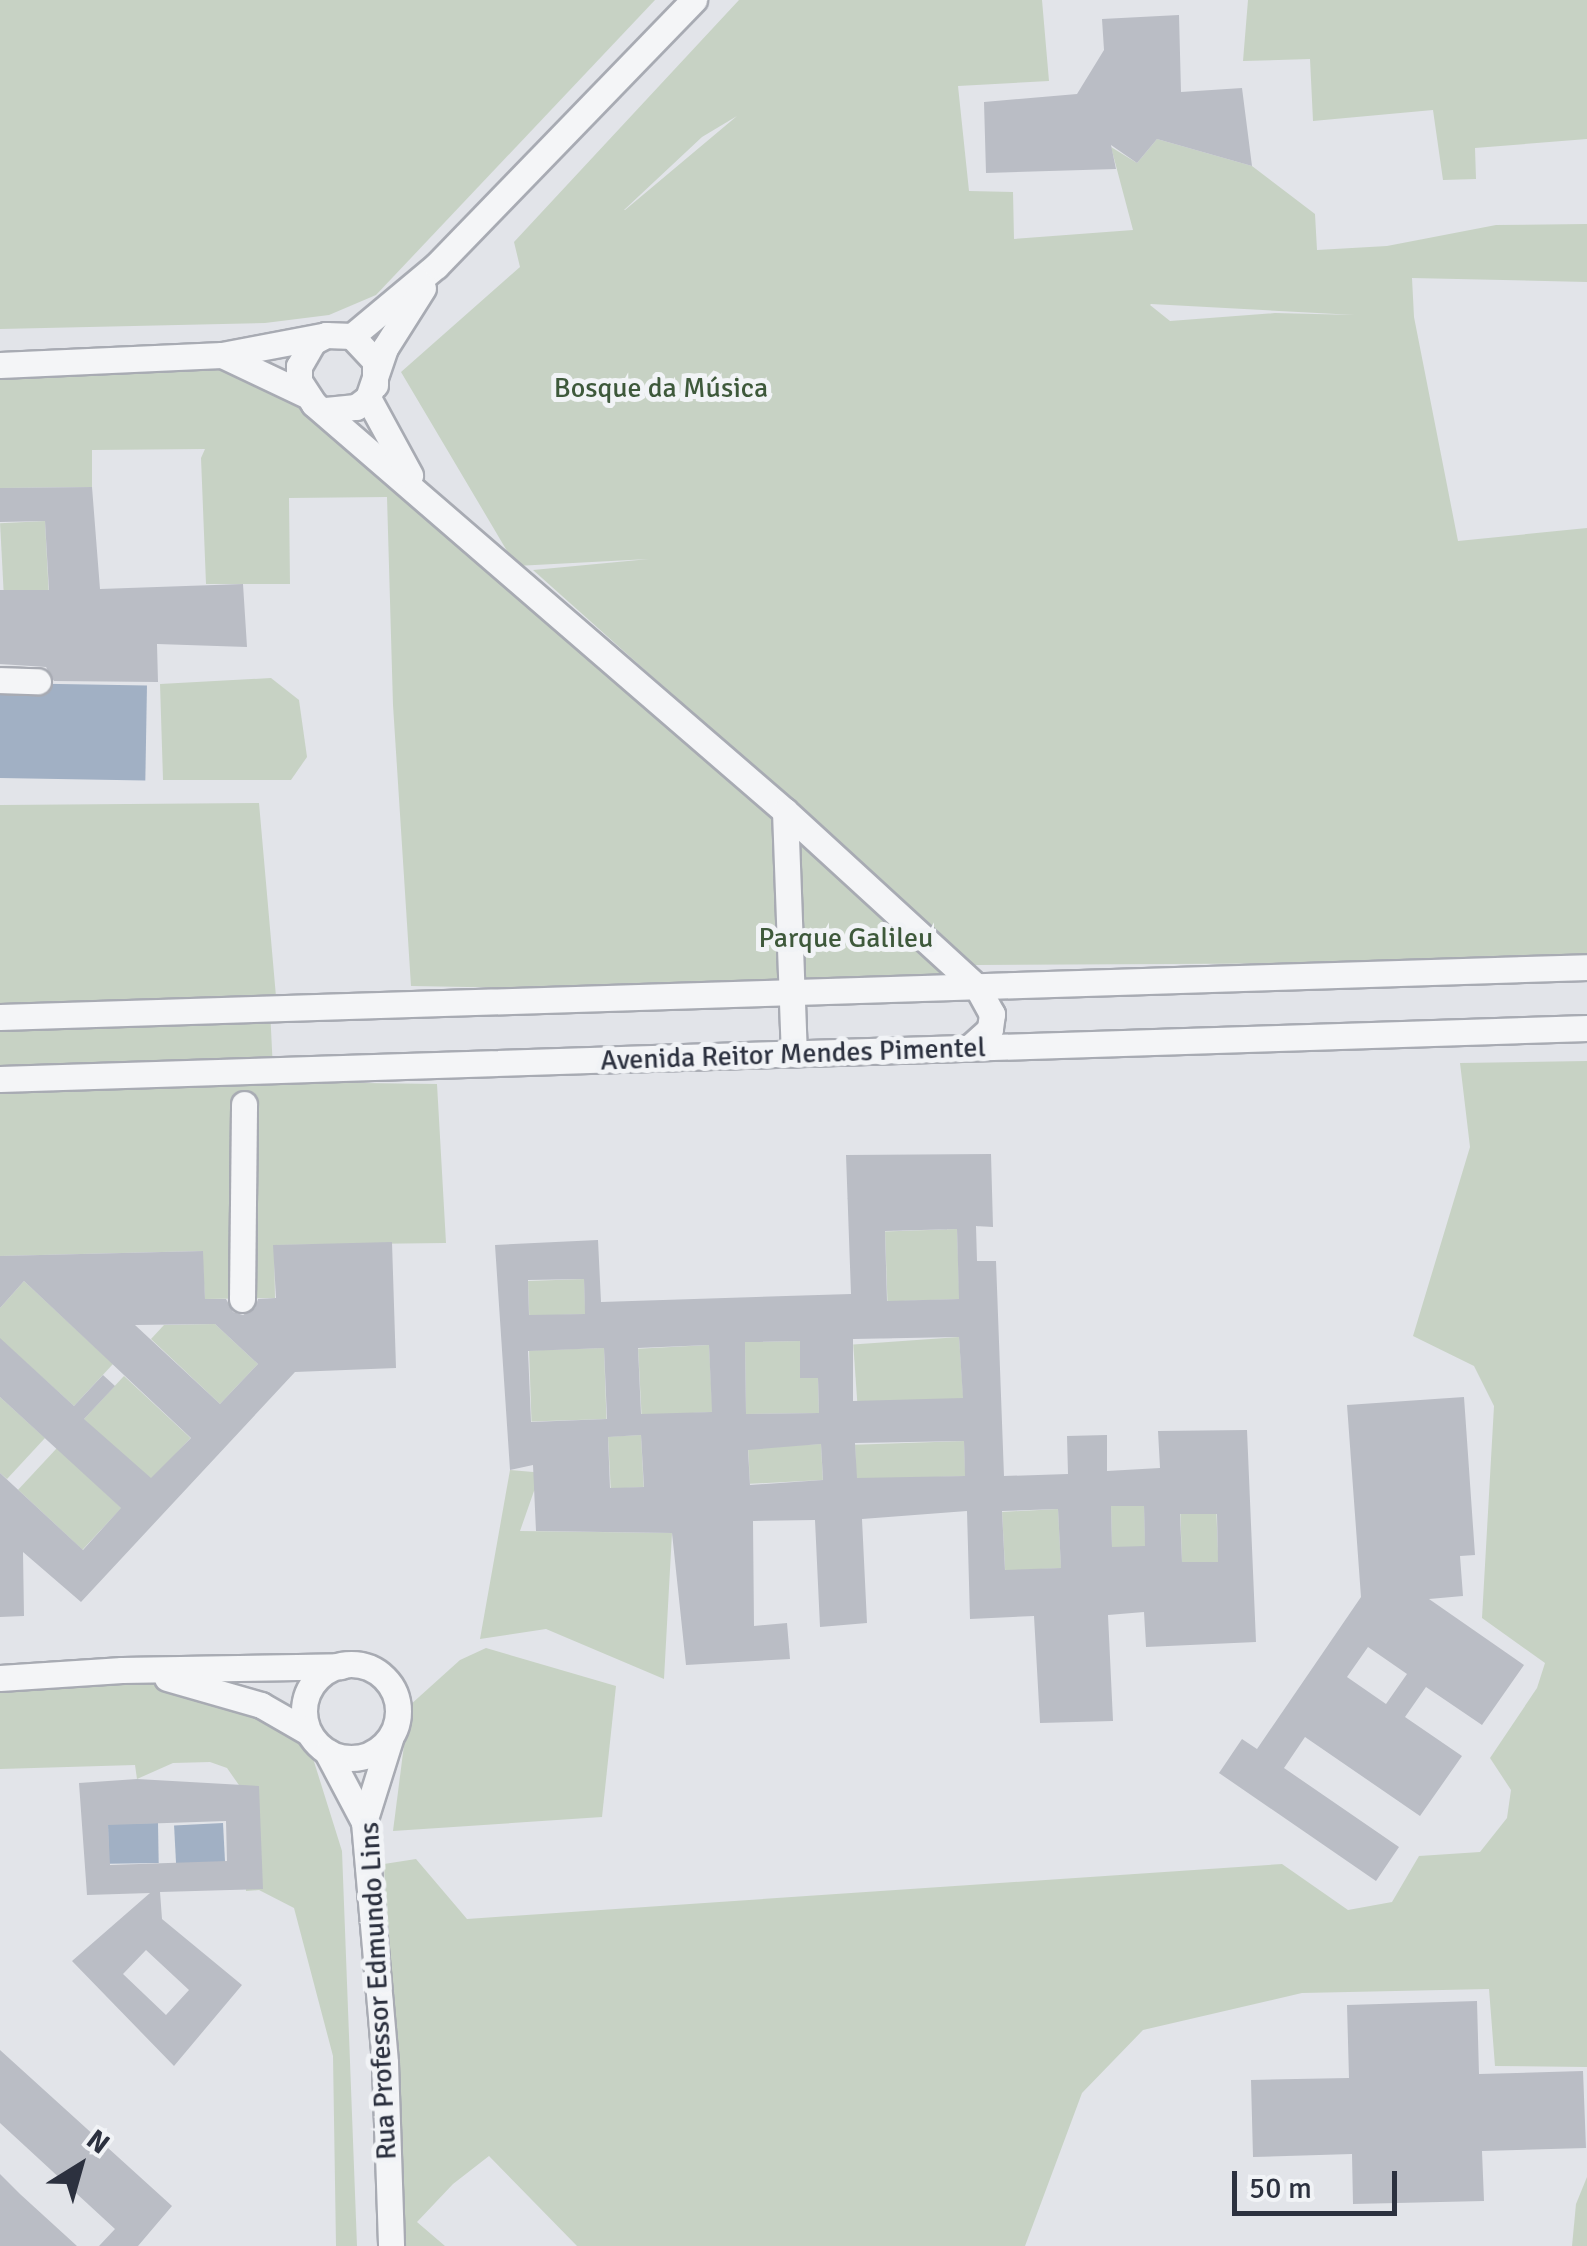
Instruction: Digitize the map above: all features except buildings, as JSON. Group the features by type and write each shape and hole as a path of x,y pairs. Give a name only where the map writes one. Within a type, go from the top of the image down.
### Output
{"street":[{"path":"352,336 436,266 694,0"},
{"path":"326,410 356,408 372,391 385,348 436,266"},
{"path":"304,394 298,366 313,342 326,335"},
{"path":"0,366 222,355 326,335 352,336 370,350 375,361 372,391 428,499"},
{"path":"222,355 304,394 326,410 786,810 977,987 992,1014 990,1029 969,1048"},
{"path":"0,680 38,681"},
{"path":"786,810 794,1054"},
{"path":"0,1017 1587,967"},
{"name":"Avenida Reitor Mendes Pimentel","path":"0,1079 1587,1028"},
{"path":"242,1299 244,1104"},
{"path":"308,1732 304,1706 316,1680 352,1663 367,1668 389,1684 398,1710 390,1738 368,1756 340,1757 327,1752"},
{"path":"0,1678 138,1670 341,1666"},
{"path":"138,1670 228,1693 308,1732 327,1752 364,1822"},
{"name":"Rua Professor Edmundo Lins","path":"390,1738 364,1822 384,2063 391,2246"}],"green space":[{"path":"0,0 655,0 376,295 329,315 265,323 0,329"},
{"name":"Bosque da Música","path":"739,0 1042,0 1049,81 958,86 969,191 1013,192 1014,239 1133,230 1111,147 1137,163 1157,139 1252,166 1315,214 1317,250 1387,246 1496,225 1587,224 1587,282 1412,278 1414,317 1458,541 1587,528 1587,962 975,965 533,570 649,559 516,566 401,372 520,267 514,242","holes":["737,116 625,210 624,210 702,137","1151,304 1355,315 1275,313 1170,321"]},
{"path":"1248,0 1587,0 1587,139 1475,148 1476,179 1443,180 1433,110 1313,121 1310,59 1243,61"},
{"path":"223,361 301,401 773,808 788,979 529,988 411,986 393,705 387,497 289,498 290,584 206,584 201,458 205,449 92,450 92,487 0,488 0,377"},
{"path":"45,521 49,590 4,592 0,523"},
{"path":"271,678 299,700 307,757 291,780 163,780 160,684"},
{"path":"259,803 277,1008 270,1009 273,1070 223,1081 437,1084 446,1243 274,1245 275,1298 205,1299 202,1251 0,1256 0,805"},
{"name":"Parque Galileu","path":"785,811 977,987 792,992"},
{"path":"1587,1061 1587,2067 1495,2066 1489,1989 1302,1993 1143,2030 1082,2093 1025,2246 577,2246 489,2156 453,2184 417,2222 445,2246 400,2246 384,1864 416,1859 467,1919 1282,1864 1348,1910 1392,1902 1419,1856 1480,1852 1507,1818 1511,1790 1490,1758 1537,1688 1545,1663 1482,1618 1494,1406 1474,1366 1413,1336 1470,1147 1460,1063"},
{"path":"957,1229 959,1299 887,1301 885,1232"},
{"path":"584,1279 585,1314 529,1316 528,1281"},
{"path":"24,1281 113,1364 74,1406 0,1339 0,1308"},
{"path":"215,1324 258,1364 220,1404 151,1339 164,1325"},
{"path":"959,1337 963,1399 858,1406 853,1344"},
{"path":"800,1341 800,1377 818,1378 819,1413 746,1414 745,1342"},
{"path":"709,1345 713,1412 642,1416 638,1349"},
{"path":"604,1348 606,1419 532,1422 529,1351"},
{"path":"124,1376 191,1438 150,1481 84,1419"},
{"path":"0,1397 45,1438 7,1479 0,1473"},
{"path":"641,1435 644,1487 611,1489 608,1437"},
{"path":"964,1441 965,1476 856,1480 855,1445"},
{"path":"821,1444 823,1480 750,1484 748,1448"},
{"path":"57,1448 121,1508 82,1550 18,1490"},
{"path":"510,1470 556,1474 534,1491 520,1531 672,1533 664,1679 546,1629 480,1639"},
{"path":"1180,1503 1192,1514 1207,1514 1216,1503 1219,1577 1209,1577 1208,1562 1182,1562"},
{"path":"1111,1506 1144,1506 1146,1575 1112,1547"},
{"path":"1058,1509 1061,1568 1005,1571 1002,1512"},
{"path":"486,1648 616,1686 602,1817 393,1831 409,1706 460,1660"},
{"path":"138,1670 306,1736 342,1851 357,2246 336,2246 333,2056 294,1908 259,1890 246,1891 241,1788 227,1768 210,1762 173,1763 137,1779 135,1765 0,1769 0,1687"},
{"path":"1587,2177 1587,2246 1572,2246 1576,2204"}],"water":[{"path":"0,683 147,686 145,781 0,778"},
{"path":"158,1823 159,1863 109,1864 108,1824"},
{"path":"223,1823 225,1863 176,1866 174,1826"}]}
